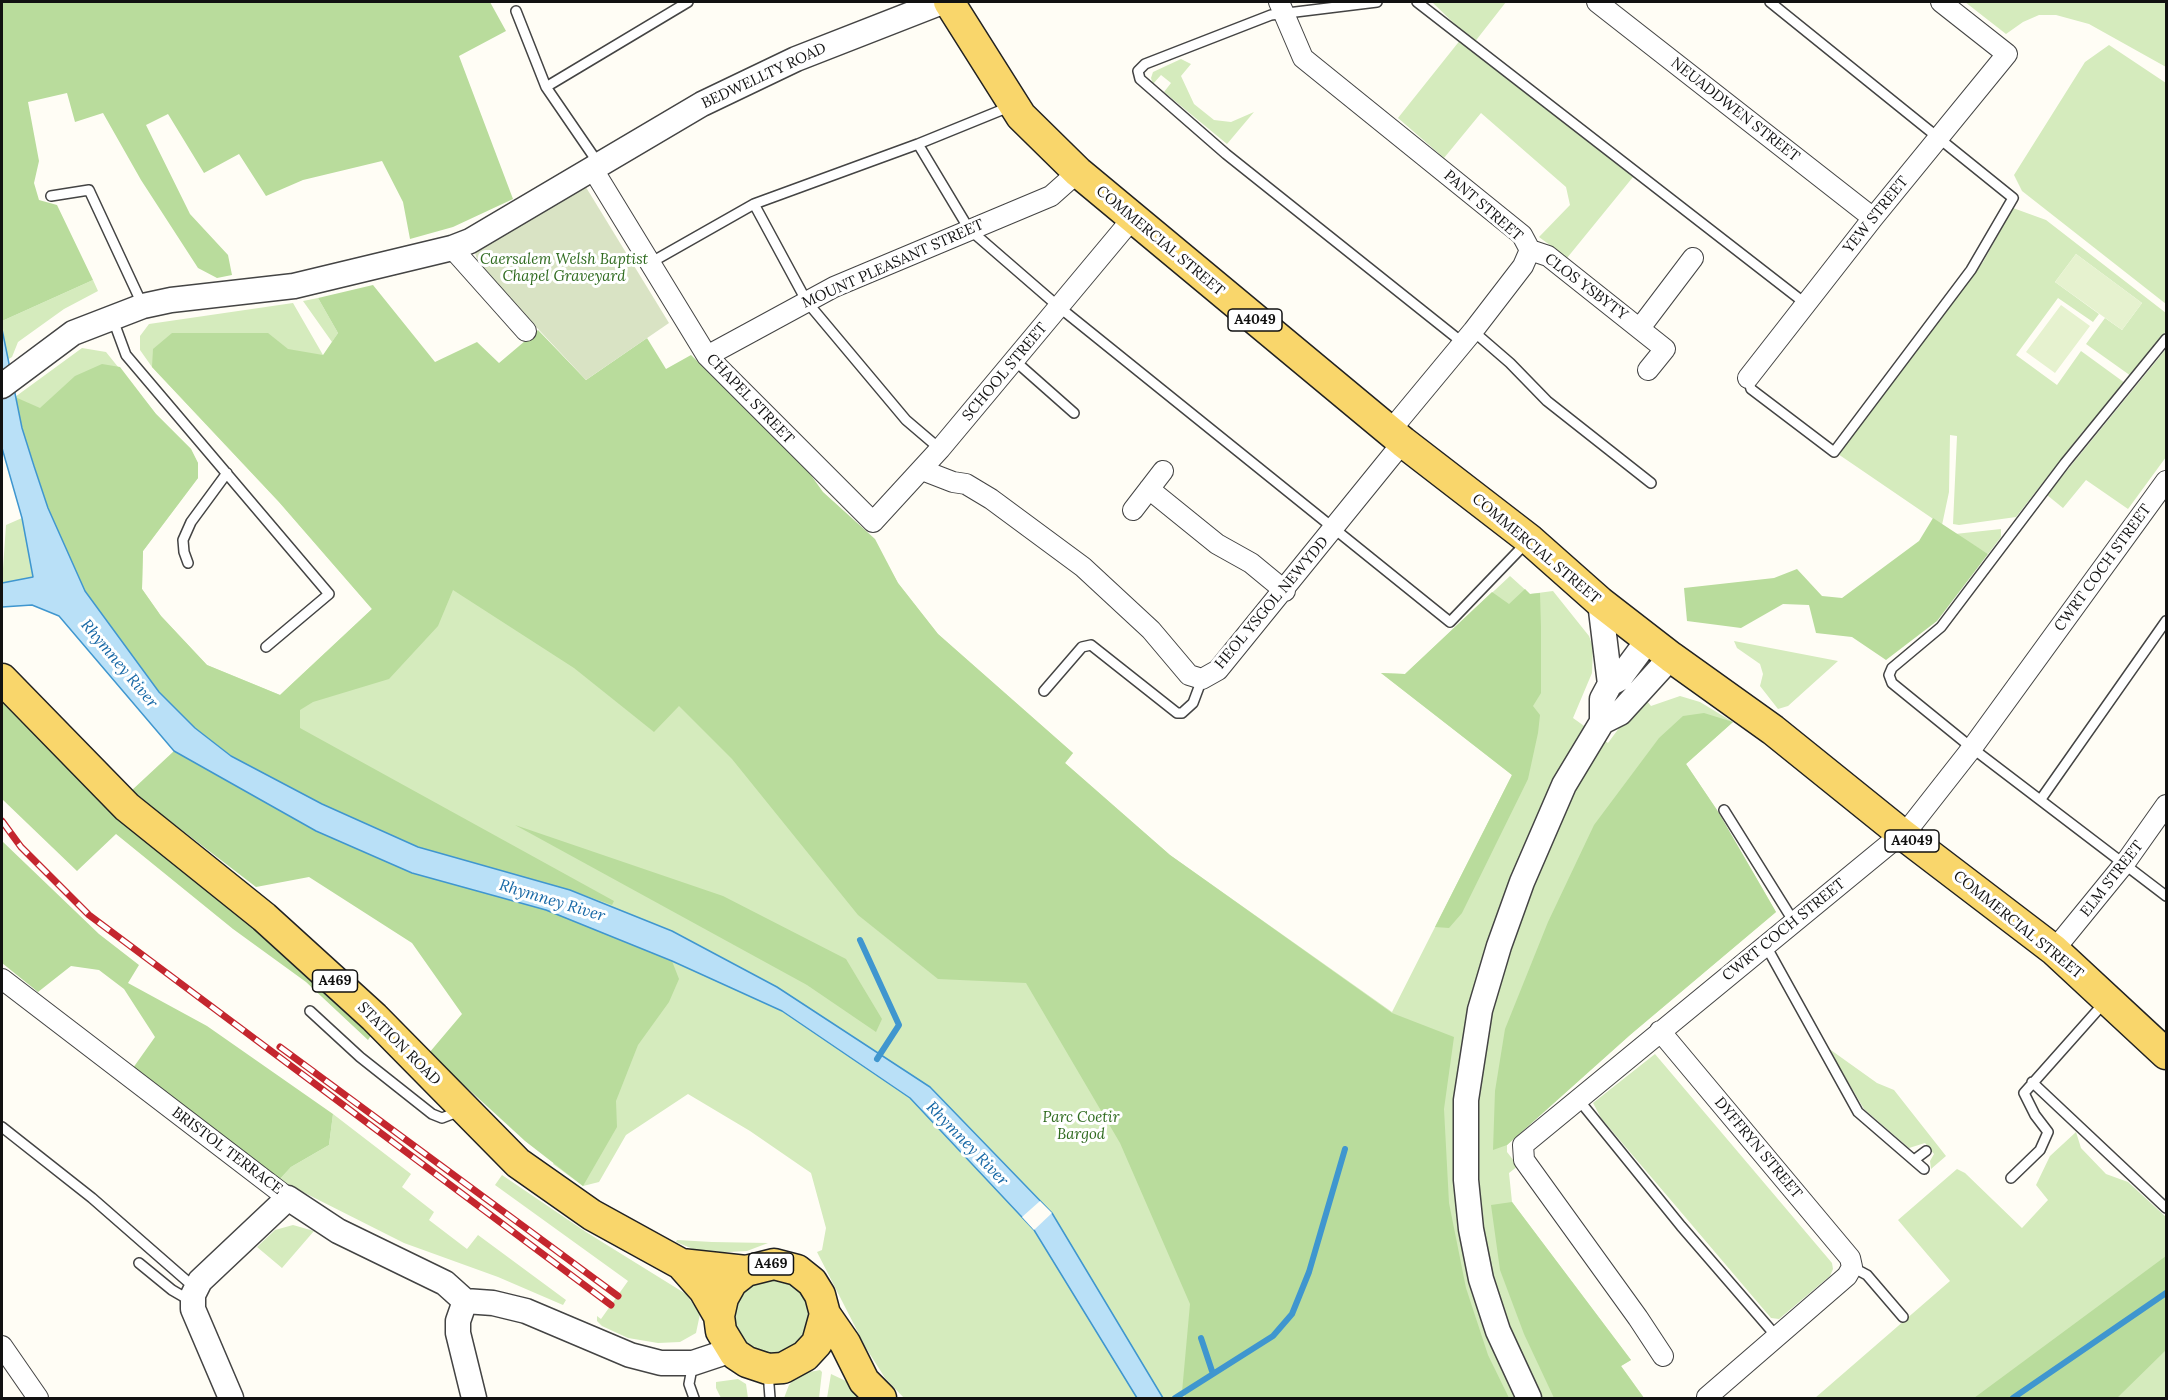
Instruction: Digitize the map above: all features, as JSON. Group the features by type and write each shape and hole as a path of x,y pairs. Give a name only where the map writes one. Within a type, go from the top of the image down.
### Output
{"main road":[{"name":"COMMERCIAL STREET","path":"949,2 1026,121 1078,172 1132,219 1397,437 1530,540 1600,602 1660,649 1773,730 1902,834 2054,950 2166,1054"},
{"name":"STATION ROAD","path":"2,680 127,807 272,924 374,1017 518,1162 575,1204 681,1264 704,1290 719,1316 721,1331 729,1347"},
{"name":"STATION ROAD","path":"681,1264 746,1271 774,1264 797,1270 816,1289 825,1314 873,1390"},
{"name":"A469","path":"719,1316 723,1298 732,1282 746,1271"},
{"path":"729,1347 747,1362 768,1369 783,1368 802,1359 817,1343 825,1314"},
{"name":"STATION ROAD","path":"802,1359 829,1365 873,1390"}],"street":[{"name":"BEDWELLTY ROAD","path":"6,382 73,333 112,316 143,306 171,300 294,286 452,248 470,241 702,104 765,74 942,2"},
{"name":"NEUADDWEN STREET","path":"1597,2 1873,218"},
{"name":"YEW STREET","path":"1748,378 1873,218 2007,54 1941,2"},
{"name":"PANT STREET","path":"1282,8 1303,58 1522,235 1530,250 1523,266 1468,337 1397,437"},
{"name":"CHAPEL STREET","path":"594,166 597,176 708,356 873,522"},
{"name":"MOUNT PLEASANT STREET","path":"708,356 834,287 1052,195 1078,172"},
{"name":"SCHOOL STREET","path":"873,522 940,449 1132,219"},
{"path":"452,248 526,331"},
{"name":"CLOS YSBYTY","path":"1530,250 1548,256 1665,349 1648,370"},
{"name":"CLOS YSBYTY","path":"1640,328 1693,258"},
{"name":"HEOL YSGOL NEWYDD","path":"922,470 953,482 966,484 983,494 1083,567 1151,630 1189,675 1202,679 1218,670 1285,591 1335,528 1397,437"},
{"path":"1133,510 1163,471"},
{"name":"CWRT COCH STREET","path":"1663,1356 1524,1160 1523,1145 1902,834 1972,748 2166,481"},
{"path":"1149,489 1217,544 1251,563 1285,591"},
{"path":"1600,602 1610,684"},
{"path":"1529,1398 1498,1331 1481,1279 1471,1229 1466,1180 1466,1100 1480,1010 1499,946 1522,882 1564,785 1602,722 1602,699 1610,684 1660,649"},
{"path":"1602,722 1620,713 1660,649"},
{"name":"ELM STREET","path":"2054,950 2125,863 2166,805"},
{"name":"BRISTOL TERRACE","path":"2,979 288,1198 338,1231 445,1283 465,1301"},
{"name":"DYFFRYN STREET","path":"1660,1031 1850,1258 1852,1267"},
{"path":"231,1398 192,1309 193,1295 288,1198"},
{"path":"1707,1397 1847,1276 1852,1267"},
{"path":"474,1398 458,1333 465,1301 494,1302 526,1311 630,1355 662,1363 693,1363 720,1354 729,1347"},
{"path":"2,1346 33,1397"}],"lane":[{"path":"546,87 688,2"},
{"path":"1377,2 1282,8 1271,15 1145,64 1138,71 1140,79 1226,154 1468,337 1510,363 1547,401 1651,483"},
{"path":"1417,2 1806,304"},
{"path":"1748,378 1750,389 1834,452 1971,270 2013,198 1772,2"},
{"path":"516,11 546,87 594,157 594,166"},
{"path":"650,263 754,204 918,144 1000,112 1013,104"},
{"path":"918,144 969,229 1059,307 1450,622 1530,540"},
{"path":"51,196 89,190 143,306"},
{"path":"754,204 807,302 906,420 940,449"},
{"path":"112,316 126,355 329,594 266,647"},
{"path":"2166,339 2065,463 1941,627 1892,668 1889,675 1892,683 1972,748 2166,896"},
{"path":"1014,360 1074,412"},
{"path":"188,563 183,540 191,522 227,473"},
{"path":"2040,799 2166,621"},
{"path":"1044,691 1082,647 1091,645 1177,713 1182,713 1193,704 1202,679"},
{"path":"1724,810 1794,922"},
{"path":"1766,946 1858,1112 1924,1169"},
{"path":"2011,1178 2040,1150 2048,1132 2035,1115 2024,1092 2108,999"},
{"path":"310,1011 360,1057 432,1113 442,1118 465,1110"},
{"path":"2032,1082 2166,1208"},
{"path":"1578,1099 1681,1226 1776,1337"},
{"path":"2,1127 92,1198 193,1295"},
{"path":"1914,1160 1926,1151"},
{"path":"139,1263 172,1290 193,1295"},
{"path":"1852,1267 1867,1275 1903,1317"},
{"path":"693,1363 689,1384 694,1398"},
{"path":"768,1369 770,1398"}],"green space":[{"path":"2,2 490,2 506,31 459,56 513,199 453,227 410,239 403,202 382,161 303,180 266,196 239,154 204,173 168,114 146,125 190,214 228,255 232,275 217,278 198,268 141,180 103,113 75,122 67,93 28,102 39,161 34,183 39,200 57,205 93,280 2,321"},
{"path":"1432,2 1506,2 1470,48 1633,177 1567,258 1539,237 1570,205 1566,187 1481,113 1444,158 1398,118 1465,34"},
{"path":"1965,2 2166,2 2166,67 2089,24 2056,15 2039,15 2023,22 2006,34"},
{"path":"2109,45 2166,83 2166,304 2022,191 2014,175 2085,62"},
{"path":"1181,59 1191,64 1181,76 1194,104 1214,120 1231,122 1254,112 1227,144 1164,92 1171,83 1161,75 1153,84 1151,78 1153,72"},
{"name":"Caersalem Welsh Baptist Chapel Graveyard","path":"584,184 669,323 586,380 479,266 475,253"},
{"path":"2013,208 2046,220 2166,313 2166,331 2131,376 2086,344 2105,318 2122,330 2142,303 2076,254 2055,282 2099,314 2093,322 2058,298 2016,355 2057,385 2081,351 2125,383 2088,429 2084,430 2016,517 1953,524 1957,436 1950,435 1949,492 1942,525 1838,454 1983,262"},
{"path":"2076,254 2142,303 2122,330 2055,282"},
{"path":"93,280 98,291 64,309 18,342 12,357 7,360 2,321"},
{"path":"373,285 435,362 477,342 499,363 538,330 586,380 647,338 666,369 691,355 803,464 823,492 875,539 898,583 938,634 1073,753 1065,763 1170,855 1392,1013 1454,1037 1444,1109 1449,1203 1466,1288 1488,1355 1509,1398 1186,1398 1182,1392 1190,1304 1120,1143 1026,983 938,979 858,915 732,759 679,706 654,732 574,668 453,590 438,626 389,679 313,702 300,710 300,728 614,901 612,905 570,890 418,847 322,804 231,756 195,728 159,692 85,591 48,508 22,428 15,397 40,408 75,376 102,364 120,367 156,414 191,449 198,463 198,478 143,551 142,589 161,616 207,665 280,695 372,609 279,502 152,367 153,349 172,333 268,333 288,349 323,355 338,333 318,298"},
{"path":"318,298 338,333 332,342 303,301"},
{"name":"Parc Coetir Bargod","path":"293,303 323,355 871,536 898,583 938,634 1073,753 1065,763 1170,855 1392,1012 1512,775 1381,673 1405,674 1510,576 1530,594 1553,591 1589,636 1593,647 1592,673 1573,718 1608,743 1622,724 1647,701 1651,706 1680,696 1700,702 1733,722 1686,764 1717,810 1776,912 1630,1035 1507,1145 1507,1152 1518,1166 1509,1173 1512,1202 1631,1360 1621,1366 1644,1398 904,1398 885,1378 866,1348 817,1252 822,1250 826,1228 811,1173 750,1131 688,1094 626,1135 599,1182 583,1186 553,1164 672,931 231,756 22,428 15,397 82,348 106,352 156,414 191,449 198,463 198,478 143,551 142,589 161,616 207,665 280,695 372,609 279,502 152,367 140,350 140,336 149,324"},
{"path":"2061,305 2090,326 2055,373 2026,352"},
{"path":"2166,349 2166,457 2128,509 2086,480 2063,508 2047,495"},
{"path":"22,518 33,577 2,583 6,525"},
{"path":"1933,518 1988,554 1937,621 1886,660 1852,637 1816,633 1809,605 1783,604 1741,628 1687,621 1684,588 1774,578 1797,569 1822,596 1842,598 1919,541"},
{"path":"2001,529 2001,537 1988,554 1955,534"},
{"path":"1525,589 1530,594 1540,593 1541,627 1541,693 1533,706 1540,715 1528,779 1462,913 1449,928 1435,927 1512,775 1381,673 1405,674 1492,592 1509,604"},
{"path":"1734,641 1838,661 1788,706 1778,709 1760,686 1763,674 1760,664 1737,648"},
{"path":"2,696 374,1031 368,1040 306,982 233,929 116,834 77,871 2,799"},
{"path":"1704,713 1733,722 1686,764 1717,810 1776,912 1630,1035 1507,1145 1493,1150 1495,1091 1505,1029 1548,922 1594,825 1659,738 1683,716"},
{"path":"174,751 316,831 412,873 546,910 672,961 679,979 669,1002 638,1045 616,1101 617,1127 583,1186 525,1141 429,1053 462,1014 412,943 309,877 256,887 131,791"},
{"path":"515,825 723,896 846,959 882,1019 876,1032 807,985"},
{"path":"2,841 99,934 139,965 128,983 207,1026 333,1114 329,1145 291,1167 279,1180 133,1068 155,1037 124,989 99,970 71,966 38,992 2,963"},
{"path":"1828,1048 1877,1083 1894,1090 1946,1156 1931,1169 1930,1161 1934,1154 1925,1143 1909,1148 1864,1109"},
{"path":"1655,1054 1832,1263 1833,1269 1830,1276 1779,1319 1771,1318 1601,1118 1593,1103"},
{"path":"333,1114 411,1174 402,1187 434,1212 429,1220 467,1249 478,1235 566,1300 563,1305 498,1277 404,1243 279,1180 291,1167 329,1145"},
{"path":"2076,1132 2081,1148 2106,1174 2128,1182 2166,1217 2166,1398 1815,1398 1950,1281 1898,1220 1957,1169 1965,1173 2022,1228 2048,1200 2036,1185 2050,1156"},
{"path":"502,1175 586,1232 686,1294 700,1314 696,1333 680,1342 658,1343 628,1338 602,1326 597,1321 597,1316 601,1319 628,1281 495,1185"},
{"path":"1512,1202 1631,1360 1621,1366 1644,1398 1554,1398 1524,1334 1500,1270 1491,1205"},
{"path":"293,1225 314,1231 282,1268 257,1247 275,1230"},
{"path":"677,1240 768,1243 747,1251 711,1253 693,1249 676,1242"},
{"path":"2166,1256 2166,1350 2117,1398 1974,1398"},
{"path":"766,1275 796,1283 812,1309 805,1340 778,1356 748,1349 732,1322 739,1292"},
{"path":"820,1370 822,1372 819,1398 784,1398 789,1385 799,1374"},
{"path":"831,1374 848,1382 867,1398 827,1398"},
{"path":"738,1379 746,1384 748,1398 721,1398 716,1382"}],"water":[{"name":"Rhymney River","path":"2,329 22,428 34,466 48,508 85,591 159,692 195,728 231,756 322,804 418,847 570,890 672,931 777,987 930,1087 1052,1213 1163,1398 1137,1398 1034,1230 910,1098 782,1011 672,961 546,910 412,873 316,831 174,751 59,616 32,605 2,607 2,583 33,577 22,518 2,448"}],"pier":[{"path":"1040,1201 1052,1213 1034,1230 1022,1217"}],"waterway":[{"path":"860,940 899,1025 877,1059"},
{"path":"1175,1398 1273,1336 1292,1314 1309,1272 1345,1149"},
{"path":"2013,1398 2166,1293"},
{"path":"1201,1338 1213,1374"}],"railway":[{"path":"2,821 21,847 89,915 611,1305"},
{"path":"280,1047 618,1296"}]}
